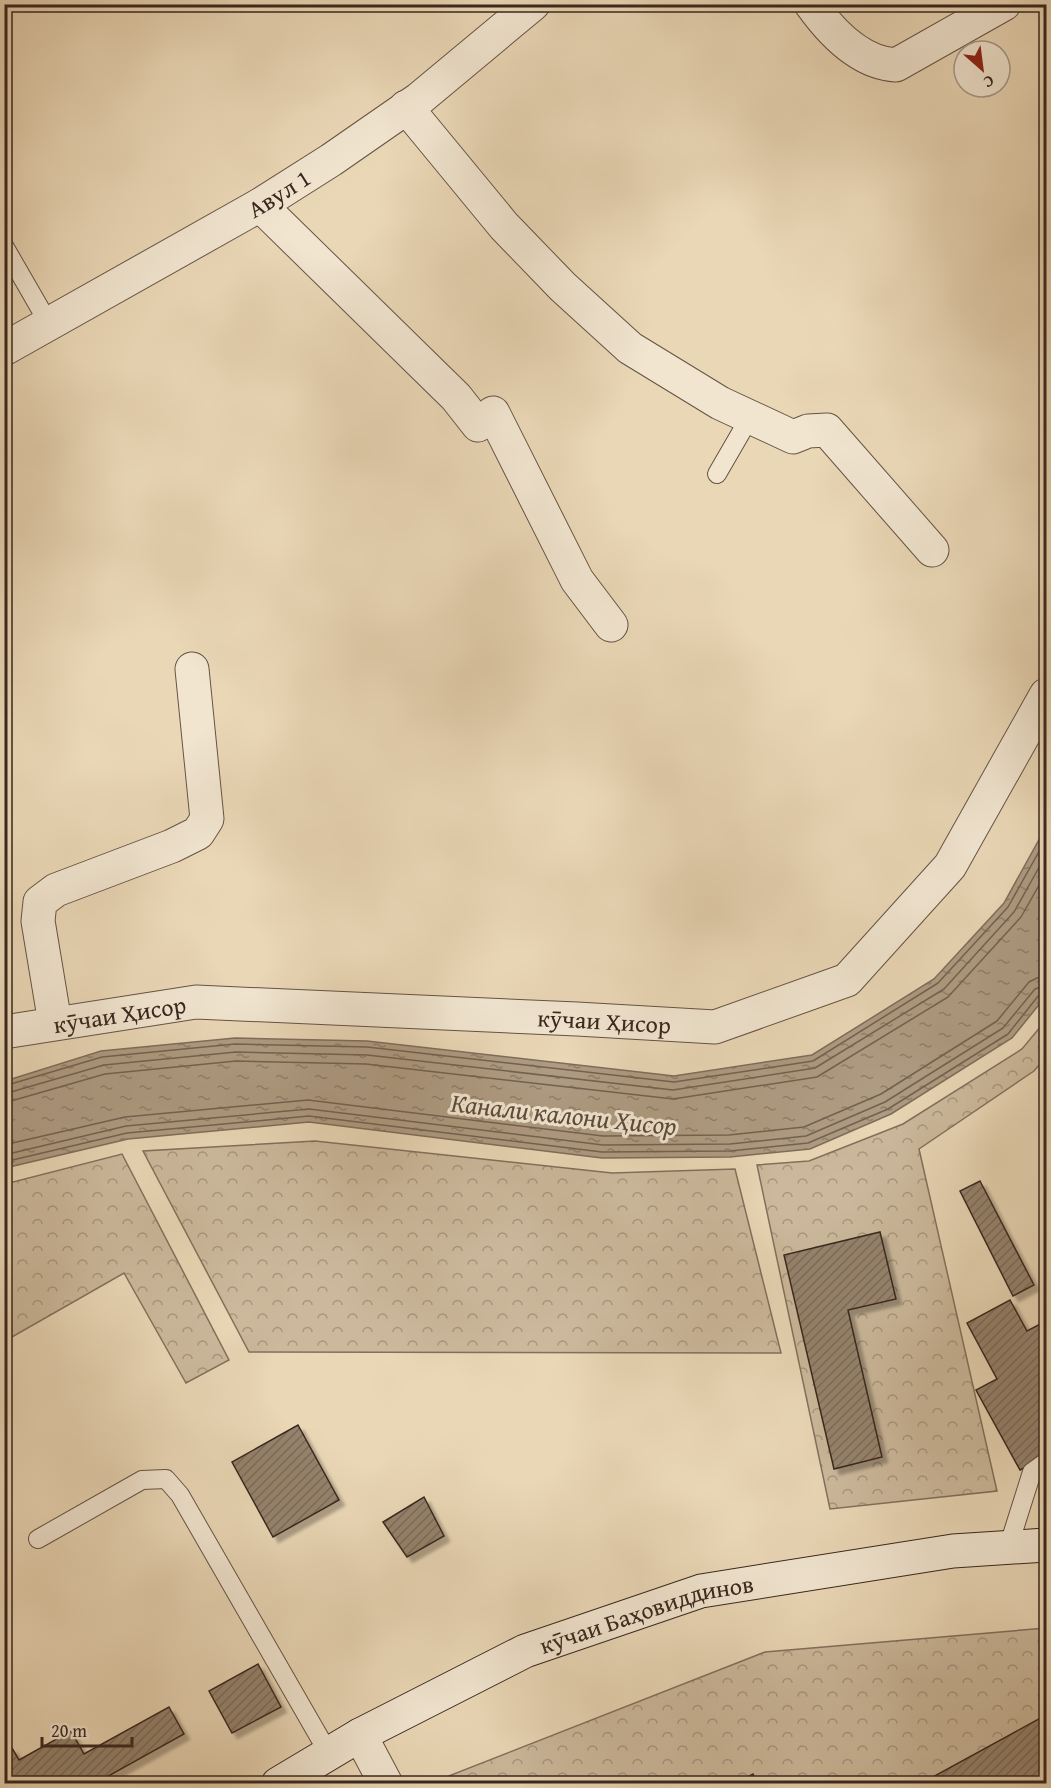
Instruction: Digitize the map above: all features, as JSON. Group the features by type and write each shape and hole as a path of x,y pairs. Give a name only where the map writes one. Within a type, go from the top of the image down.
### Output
{"street":[{"name":"Авул 1","path":"4,349 260,206 331,160 406,107 533,4"},
{"path":"811,4 823,21 860,54 878,62 896,65 1004,4"},
{"path":"406,107 504,226 563,287 630,348 720,403 793,437 808,431 827,430 932,550"},
{"path":"260,206 456,397 478,425 493,413 577,580 611,625"},
{"path":"56,1023 38,921 40,902 56,890 190,838 198,833 207,819 192,669"},
{"name":"кӯчаи Ҳисор","path":"7,1025 56,1023 196,1002 577,1018 715,1028 847,981 950,866 1047,695"},
{"name":"кӯчаи Баҳовиддинов","path":"278,1784 360,1735 525,1651 701,1591 953,1551 1047,1545"},
{"path":"360,1735 386,1784"}],"lane":[{"path":"4,246 49,324"},
{"path":"717,474 750,417"},
{"path":"1008,1548 1032,1472 1047,1462"},
{"path":"38,1539 142,1480 166,1479 180,1495 329,1754"}],"green space":[{"path":"1046,1020 1046,1057 1034,1071 919,1149 997,1491 830,1509 757,1165 809,1161 903,1124 1022,1049"},
{"path":"315,1141 612,1173 735,1169 781,1353 249,1352 143,1151"},
{"path":"122,1154 229,1360 186,1383 124,1273 5,1341 5,1184"},
{"path":"1046,1628 1046,1783 437,1784 436,1781 765,1652"}],"water":[{"name":"Канали калони Ҳисор","path":"1046,827 1046,996 1012,1038 891,1114 810,1149 730,1157 602,1158 309,1122 128,1139 5,1168 5,1081 101,1051 235,1038 367,1041 674,1076 812,1055 934,979 1004,903"}],"building":[{"path":"980,1181 1034,1285 1013,1296 960,1191"},
{"path":"880,1232 896,1299 848,1310 882,1457 834,1469 784,1255"},
{"path":"1010,1300 1027,1331 1046,1321 1046,1456 1020,1470 976,1390 997,1379 967,1323"},
{"path":"298,1425 339,1500 273,1537 232,1462"},
{"path":"424,1497 444,1536 407,1557 383,1522"},
{"path":"258,1664 281,1707 232,1733 209,1691"},
{"path":"169,1707 184,1734 94,1784 4,1784 4,1752 12,1748 19,1760 71,1731 84,1754"},
{"path":"1046,1715 1046,1784 920,1784"},
{"path":"753,1774 758,1784 735,1784"}]}
